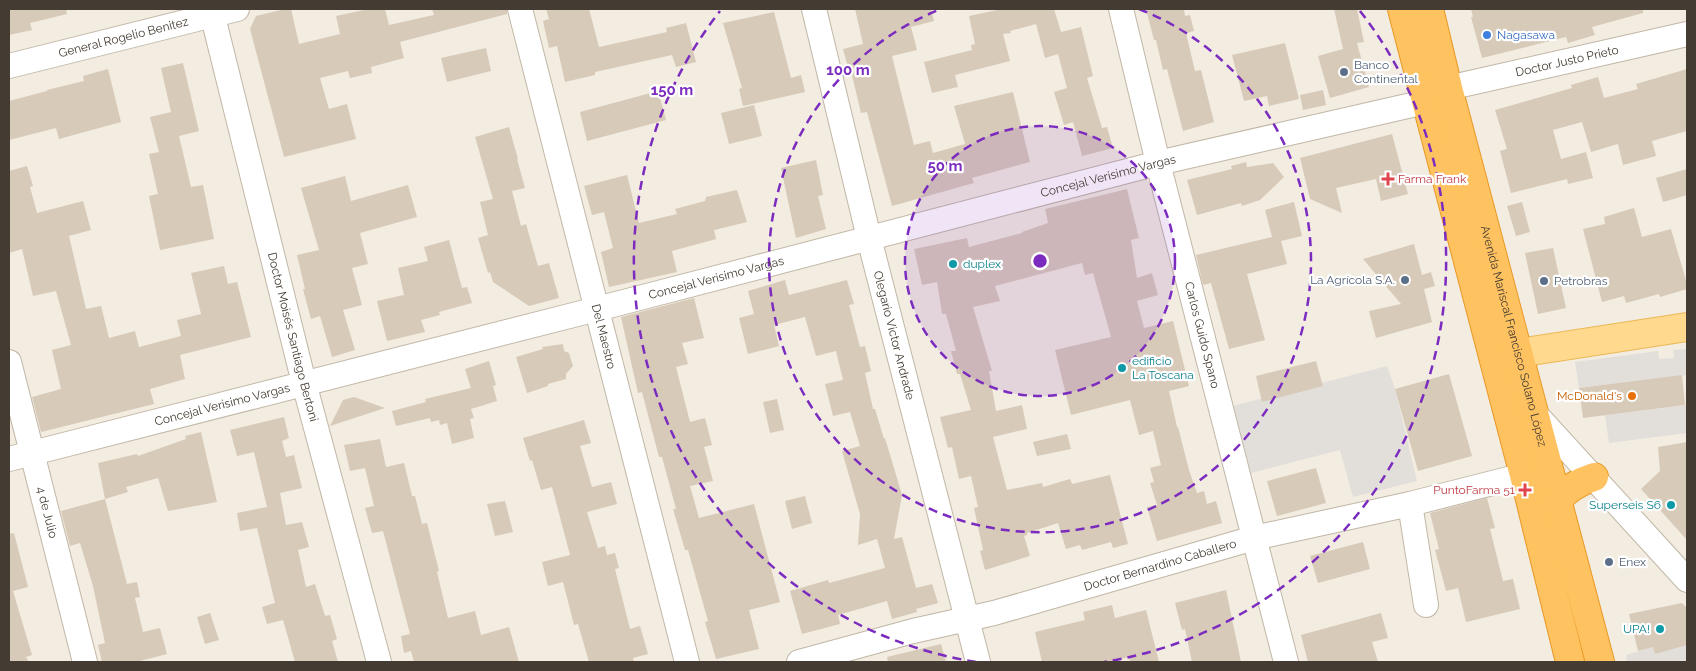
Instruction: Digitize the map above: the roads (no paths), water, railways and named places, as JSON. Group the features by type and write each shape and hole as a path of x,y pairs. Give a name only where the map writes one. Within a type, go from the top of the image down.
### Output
{"highway":[{"name":"Avenida Mariscal Francisco Solano López","path":"1402,9 1437,95 1518,353 1600,662"},
{"name":"Avenida Mariscal Francisco Solano López","path":"1429,9 1437,95 1452,199 1570,662"},
{"path":"1556,501 1580,482 1594,477"}],"main road":[{"path":"1518,353 1687,327"}],"street":[{"name":"General Rogelio Benitez","path":"9,66 211,12 238,9"},
{"name":"Del Maestro","path":"520,9 687,662"},
{"name":"Olegario Victor Andrade","path":"814,9 869,238 978,662"},
{"name":"Carlos Guido Spano","path":"1121,9 1158,163 1286,662"},
{"name":"Doctor Moisés Santiago Bertoni","path":"211,12 304,383 379,662"},
{"name":"Doctor Justo Prieto","path":"1437,95 1687,34"},
{"name":"Concejal Verisimo Vargas","path":"9,459 1158,163 1437,95"},
{"path":"1473,283 1490,308 1511,388 1687,580"},
{"name":"4 de Julio","path":"9,362 86,662"},
{"name":"Doctor Bernardino Caballero","path":"798,662 1036,601 1254,538 1410,504 1524,476"},
{"path":"1410,504 1426,605"}],"place":[{"name":"Nagasawa","path":"1487,35"},
{"name":"Banco Continental","path":"1344,72"},
{"name":"Farma Frank","path":"1388,179"},
{"name":"duplex","path":"953,264"},
{"name":"La Agrícola S.A.","path":"1405,280"},
{"name":"Petrobras","path":"1544,281"},
{"name":"edificio La Toscana","path":"1122,368"},
{"name":"McDonald's","path":"1632,396"},
{"name":"PuntoFarma 51","path":"1525,490"},
{"name":"Superseis S6","path":"1671,505"},
{"name":"Enex","path":"1609,562"},
{"name":"UPA!","path":"1660,629"}]}
